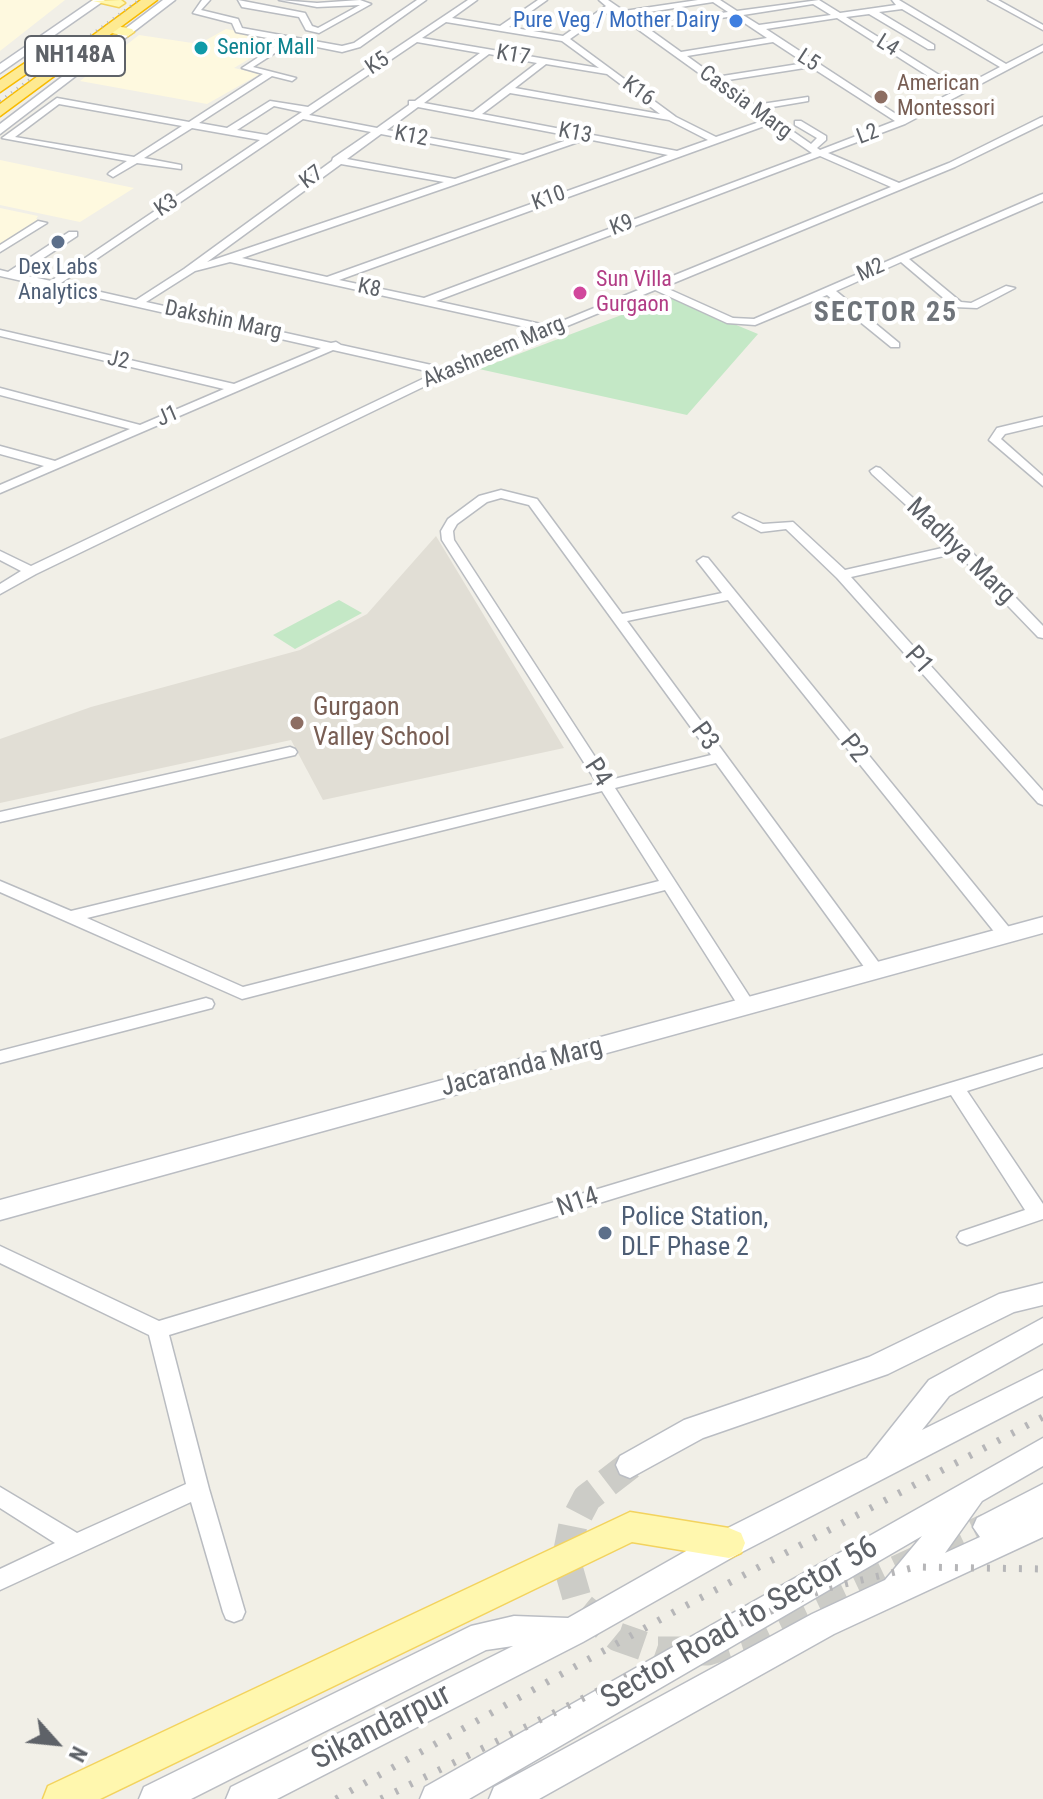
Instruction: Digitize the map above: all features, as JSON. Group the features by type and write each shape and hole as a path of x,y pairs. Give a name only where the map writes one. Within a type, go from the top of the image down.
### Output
{"highway":[{"name":"NH148A","path":"0,111 150,0"},
{"name":"NH148A","path":"0,87 120,1"}],"main road":[{"path":"99,0 120,1"},
{"path":"110,29 128,32"},
{"path":"61,1799 630,1527 729,1543"}],"street":[{"path":"0,69 99,0"},
{"path":"0,130 170,0"},
{"path":"206,0 196,11 272,27"},
{"path":"242,0 245,5 302,15 309,28 319,31 367,4 353,1 317,5 283,0"},
{"path":"235,21 239,30 351,48 422,0"},
{"name":"K5","path":"282,128 473,0"},
{"path":"501,29 543,0"},
{"path":"622,14 714,0"},
{"name":"L5","path":"714,0 902,122"},
{"path":"641,28 814,0"},
{"name":"L4","path":"814,0 960,92"},
{"path":"894,0 1005,67"},
{"path":"992,0 1043,28"},
{"path":"444,19 565,39 607,3"},
{"name":"Cassia Marg","path":"607,3 750,108 815,151 898,186"},
{"path":"758,28 903,6"},
{"path":"871,11 931,47"},
{"name":"K17","path":"414,39 611,73"},
{"name":"K16","path":"565,39 673,119 714,140"},
{"path":"678,55 775,39"},
{"path":"290,40 246,68 292,78"},
{"name":"L2","path":"815,151 902,122 1043,48"},
{"name":"K7","path":"138,303 188,271 375,130 487,52"},
{"path":"475,115 544,62"},
{"path":"713,80 812,64"},
{"path":"113,174 270,74"},
{"path":"509,90 673,119"},
{"path":"750,108 805,99"},
{"path":"178,167 7,138 57,101 266,138"},
{"name":"K12","path":"228,132 273,103 375,130 523,158"},
{"name":"K13","path":"412,103 674,153"},
{"name":"Akashneem Marg","path":"0,590 31,571 446,372 1006,141 1043,120"},
{"name":"K10","path":"329,280 674,153 770,121"},
{"path":"798,123 823,138 815,151"},
{"name":"K3","path":"52,285 282,128"},
{"path":"230,259 588,136"},
{"name":"K9","path":"426,301 815,151"},
{"path":"336,160 459,182"},
{"name":"M2","path":"654,286 743,323 755,322 1043,197"},
{"path":"0,249 42,223"},
{"path":"5,274 73,234"},
{"path":"901,257 958,305 973,306 1010,288"},
{"name":"K8","path":"188,271 230,259 550,329"},
{"name":"Dakshin Marg","path":"5,274 336,345 446,372"},
{"path":"828,290 895,345"},
{"name":"J2","path":"0,333 235,388"},
{"name":"J1","path":"0,489 52,464 336,345"},
{"path":"0,391 140,428"},
{"path":"1043,421 1001,431 995,440 1043,482"},
{"path":"0,450 52,464"},
{"name":"Madhya Marg","path":"876,471 1036,618 1043,634"},
{"name":"P4","path":"533,502 501,494 483,499 452,522 447,531 448,540 747,1006"},
{"name":"P3","path":"533,502 876,971"},
{"name":"P1","path":"739,517 761,528 789,525 842,575 1043,800"},
{"path":"842,575 960,548"},
{"path":"0,555 31,571"},
{"name":"P2","path":"703,561 728,596 1006,935"},
{"path":"618,619 728,596"},
{"path":"0,817 290,752"},
{"path":"70,917 719,758"},
{"path":"0,886 242,993 668,884"},
{"name":"Jacaranda Marg","path":"0,1210 1043,925"},
{"path":"4,1053 206,1004"},
{"name":"N14","path":"158,1330 1043,1061"},
{"path":"955,1087 1040,1212 967,1237"},
{"path":"0,1254 158,1330 198,1489 234,1612"},
{"path":"630,1465 694,1429 878,1366 1009,1302 1043,1294"},
{"path":"877,1465 939,1388 1043,1329"},
{"path":"729,1543 1043,1382"},
{"name":"Sector Road to Sector 56","path":"437,1799 543,1741 1043,1451"},
{"path":"0,1580 198,1489"},
{"path":"886,1595 934,1544 974,1489"},
{"path":"0,1497 76,1544"},
{"path":"988,1527 1043,1497"},
{"path":"506,1799 823,1624 1043,1523"},
{"name":"Sikandarpur","path":"243,1799 572,1632 729,1543"},
{"path":"156,1799 482,1636 514,1631 572,1632"}],"shaded area":[{"path":"0,0 65,0 0,51"},
{"path":"226,29 282,39 234,68 260,74 207,104 80,81 139,35 199,44"},
{"path":"0,160 134,188 80,222 0,205"},
{"path":"0,208 38,216 36,219 39,220 0,244"},
{"name":"Gurgaon Valley School","path":"436,536 564,748 323,800 291,740 0,803 0,739 91,707 300,650 367,614"}],"green space":[{"path":"669,297 758,334 687,415 479,369"},
{"path":"339,600 362,613 295,649 273,635"}],"tunnel":[{"path":"630,1465 587,1498 573,1525 566,1560 579,1605 618,1637 658,1651 708,1651 761,1634 988,1527"}],"railway":[{"path":"0,101 139,0"},
{"path":"336,1799 672,1613 1043,1417"},
{"path":"381,1799 702,1639 828,1588 916,1567 1043,1569"}],"place":[{"name":"Pure Veg / Mother Dairy","path":"736,21"},
{"name":"Senior Mall","path":"201,48"},
{"name":"American Montessori","path":"881,97"},
{"name":"Dex Labs Analytics","path":"58,242"},
{"name":"Sun Villa Gurgaon","path":"580,293"},
{"name":"Gurgaon Valley School","path":"297,723"},
{"name":"Police Station, DLF Phase 2","path":"605,1233"}],"district":[{"name":"SECTOR 25","path":"886,314"}]}
